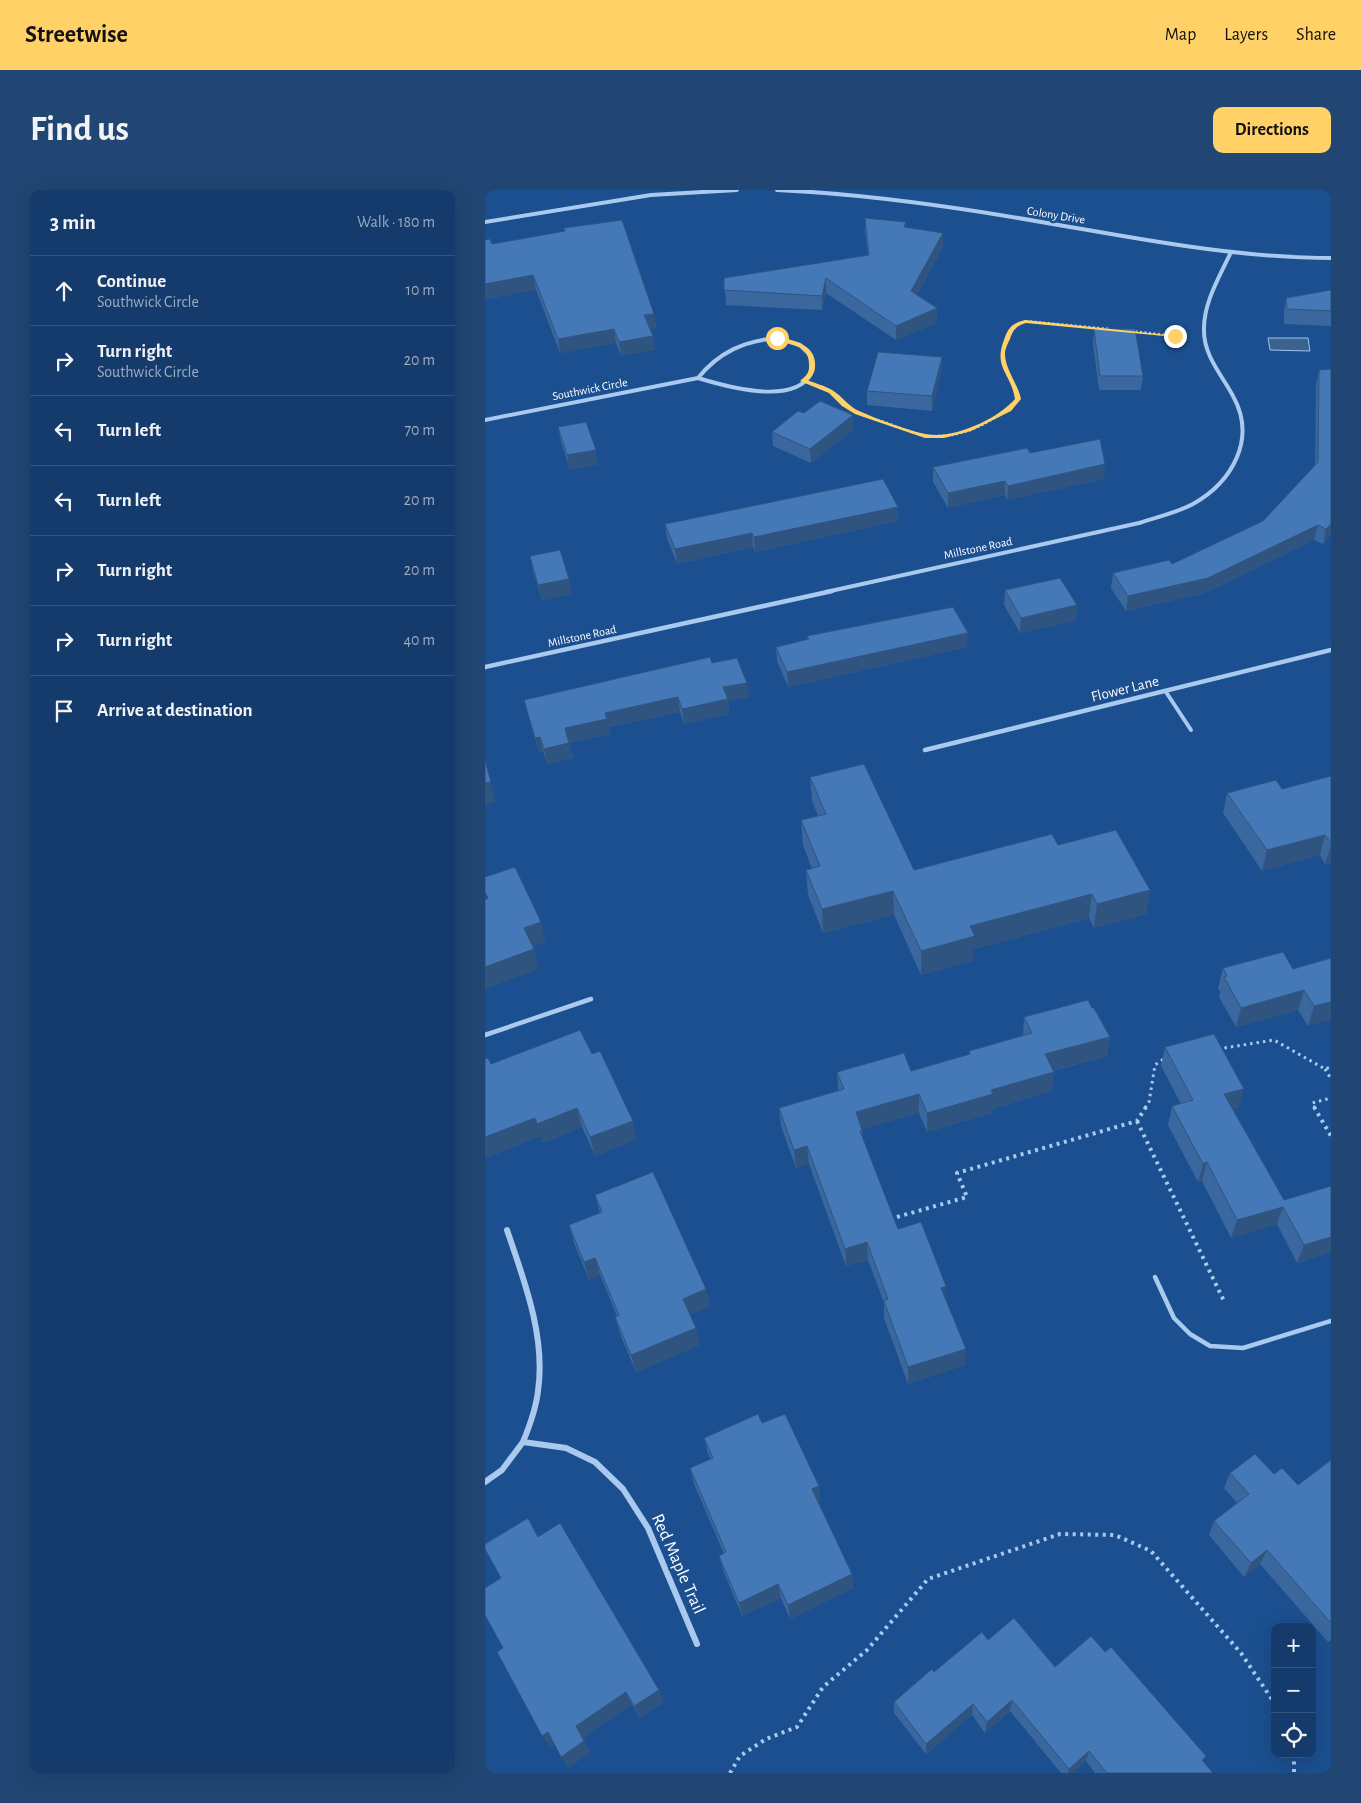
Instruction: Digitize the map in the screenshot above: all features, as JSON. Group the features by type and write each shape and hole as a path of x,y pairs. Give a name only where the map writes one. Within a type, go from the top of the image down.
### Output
{"street":[{"path":"485,222 651,195 737,190"},
{"name":"Colony Drive","path":"777,190 852,192 1164,243 1272,258 1331,258"},
{"name":"Millstone Road","path":"485,668 1129,525 1192,505 1224,479 1241,453 1243,422 1237,403 1205,343 1204,322 1209,301 1231,252"},
{"path":"698,378 706,367 725,352 745,343 777,338 791,341 805,348 812,357 812,368 809,377 803,381"},
{"name":"Southwick Circle","path":"485,420 698,378 743,391 782,389 803,381"},
{"name":"Flower Lane","path":"925,750 1331,650"},
{"path":"485,1035 591,999"},
{"path":"485,1482 502,1470 523,1442 533,1423 538,1399 540,1359 535,1323 527,1289 507,1230"},
{"name":"Red Maple Trail","path":"523,1442 566,1448 595,1462 623,1489 648,1528 697,1644"}],"lane":[{"path":"1166,692 1191,730"},
{"path":"1155,1277 1174,1318 1190,1334 1210,1346 1243,1348 1331,1322"}],"path":[{"path":"803,381 831,392 844,405 857,413 925,436 944,436 969,430 993,419 1009,410 1018,399 1017,390 1004,363 1002,353 1010,329 1017,324 1025,321 1119,330"},
{"path":"1129,331 1175,336"},
{"path":"1215,1049 1274,1040 1325,1069 1331,1079"},
{"path":"897,1217 967,1197 957,1173 1137,1121 1149,1102 1155,1065 1166,1057"},
{"path":"1325,1069 1331,1067"},
{"path":"1331,1098 1312,1103 1331,1136"},
{"path":"1137,1121 1224,1301"},
{"path":"730,1773 739,1756 766,1739 797,1727 823,1687 867,1650 928,1579 1060,1534 1115,1535 1151,1551 1241,1653 1271,1698"},
{"path":"1294,1758 1294,1773"}],"water":[{"path":"1268,338 1308,338 1310,351 1270,350"}],"building":[{"path":"865,218 906,222 904,227 943,233 911,291 937,308 896,326 826,278 822,296 724,290 724,278 869,255"},
{"path":"622,220 654,314 644,315 653,336 619,342 614,329 558,339 533,275 485,284 485,240 490,239 492,244 565,231 564,228"},
{"path":"1331,290 1331,311 1287,309 1286,298"},
{"path":"1094,329 1135,329 1143,376 1100,376"},
{"path":"878,352 942,357 932,396 867,391"},
{"path":"1331,369 1331,524 1326,529 1318,525 1208,578 1128,596 1113,573 1169,560 1172,564 1263,521 1318,462 1319,370"},
{"path":"820,401 853,415 810,449 772,432 798,411 804,413"},
{"path":"586,422 596,450 567,455 558,427"},
{"path":"1100,439 1105,464 1008,486 1005,481 948,493 933,467 1027,448 1030,453"},
{"path":"883,479 898,507 754,537 752,533 675,549 665,524"},
{"path":"560,550 569,579 538,585 530,556"},
{"path":"1060,578 1077,605 1021,618 1005,590"},
{"path":"953,607 968,633 787,672 776,647 809,639 807,636"},
{"path":"710,657 712,663 737,658 747,683 723,687 728,699 682,709 678,697 605,713 607,719 565,728 569,743 544,749 540,737 535,738 524,700"},
{"path":"485,760 491,782 485,783"},
{"path":"864,764 914,870 1052,834 1058,845 1116,830 1150,890 1097,904 1092,894 970,926 975,936 921,951 893,891 822,909 806,870 820,866 801,820 826,814 810,777"},
{"path":"1331,776 1331,843 1325,835 1267,850 1227,793 1276,780 1282,789"},
{"path":"515,867 541,922 524,928 534,949 485,967 485,900 488,898 485,892 485,877"},
{"path":"1283,952 1293,969 1331,958 1331,1002 1314,1006 1304,990 1241,1008 1224,977 1227,976 1223,968"},
{"path":"1088,1000 1110,1037 1045,1054 1054,1072 991,1090 993,1094 927,1113 919,1094 856,1112 862,1130 860,1131 898,1229 921,1222 946,1286 941,1288 966,1349 908,1367 884,1301 888,1299 867,1242 845,1249 807,1146 794,1150 779,1108 844,1089 837,1072 904,1053 911,1071 970,1054 969,1051 1032,1033 1024,1017"},
{"path":"580,1030 592,1054 600,1051 633,1121 590,1137 577,1108 537,1124 535,1118 485,1137 485,1059 488,1058 491,1064"},
{"path":"1214,1034 1244,1089 1224,1094 1284,1200 1331,1186 1331,1237 1304,1245 1283,1207 1237,1220 1207,1162 1203,1164 1172,1106 1193,1100 1165,1047"},
{"path":"653,1172 706,1289 683,1299 696,1328 631,1355 615,1317 619,1315 595,1258 584,1262 569,1225 602,1212 595,1195"},
{"path":"758,1414 762,1423 785,1414 819,1486 812,1489 852,1574 788,1605 778,1584 739,1603 719,1556 726,1552 690,1468 713,1458 704,1438"},
{"path":"1255,1454 1274,1474 1282,1468 1298,1485 1331,1460 1331,1623 1267,1550 1251,1563 1214,1521 1249,1494 1230,1473"},
{"path":"528,1518 538,1537 560,1523 659,1690 634,1706 626,1692 576,1726 584,1741 561,1757 548,1732 542,1736 497,1652 503,1648 485,1615 485,1588 501,1578 485,1549 485,1544"},
{"path":"1014,1618 1055,1667 1091,1636 1105,1652 1111,1647 1206,1756 1202,1760 1213,1773 1107,1773 1089,1751 1069,1769 1012,1700 987,1722 973,1704 926,1744 894,1702 932,1669 934,1672 982,1632 988,1640"}],"route":[{"path":"777,338 791,341 805,348 812,357 812,368 809,377 803,381 831,392 844,405 857,413 925,436 944,436 969,430 993,419 1009,410 1018,399 1017,390 1002,358 1010,329 1017,324 1025,321 1175,336"}]}
